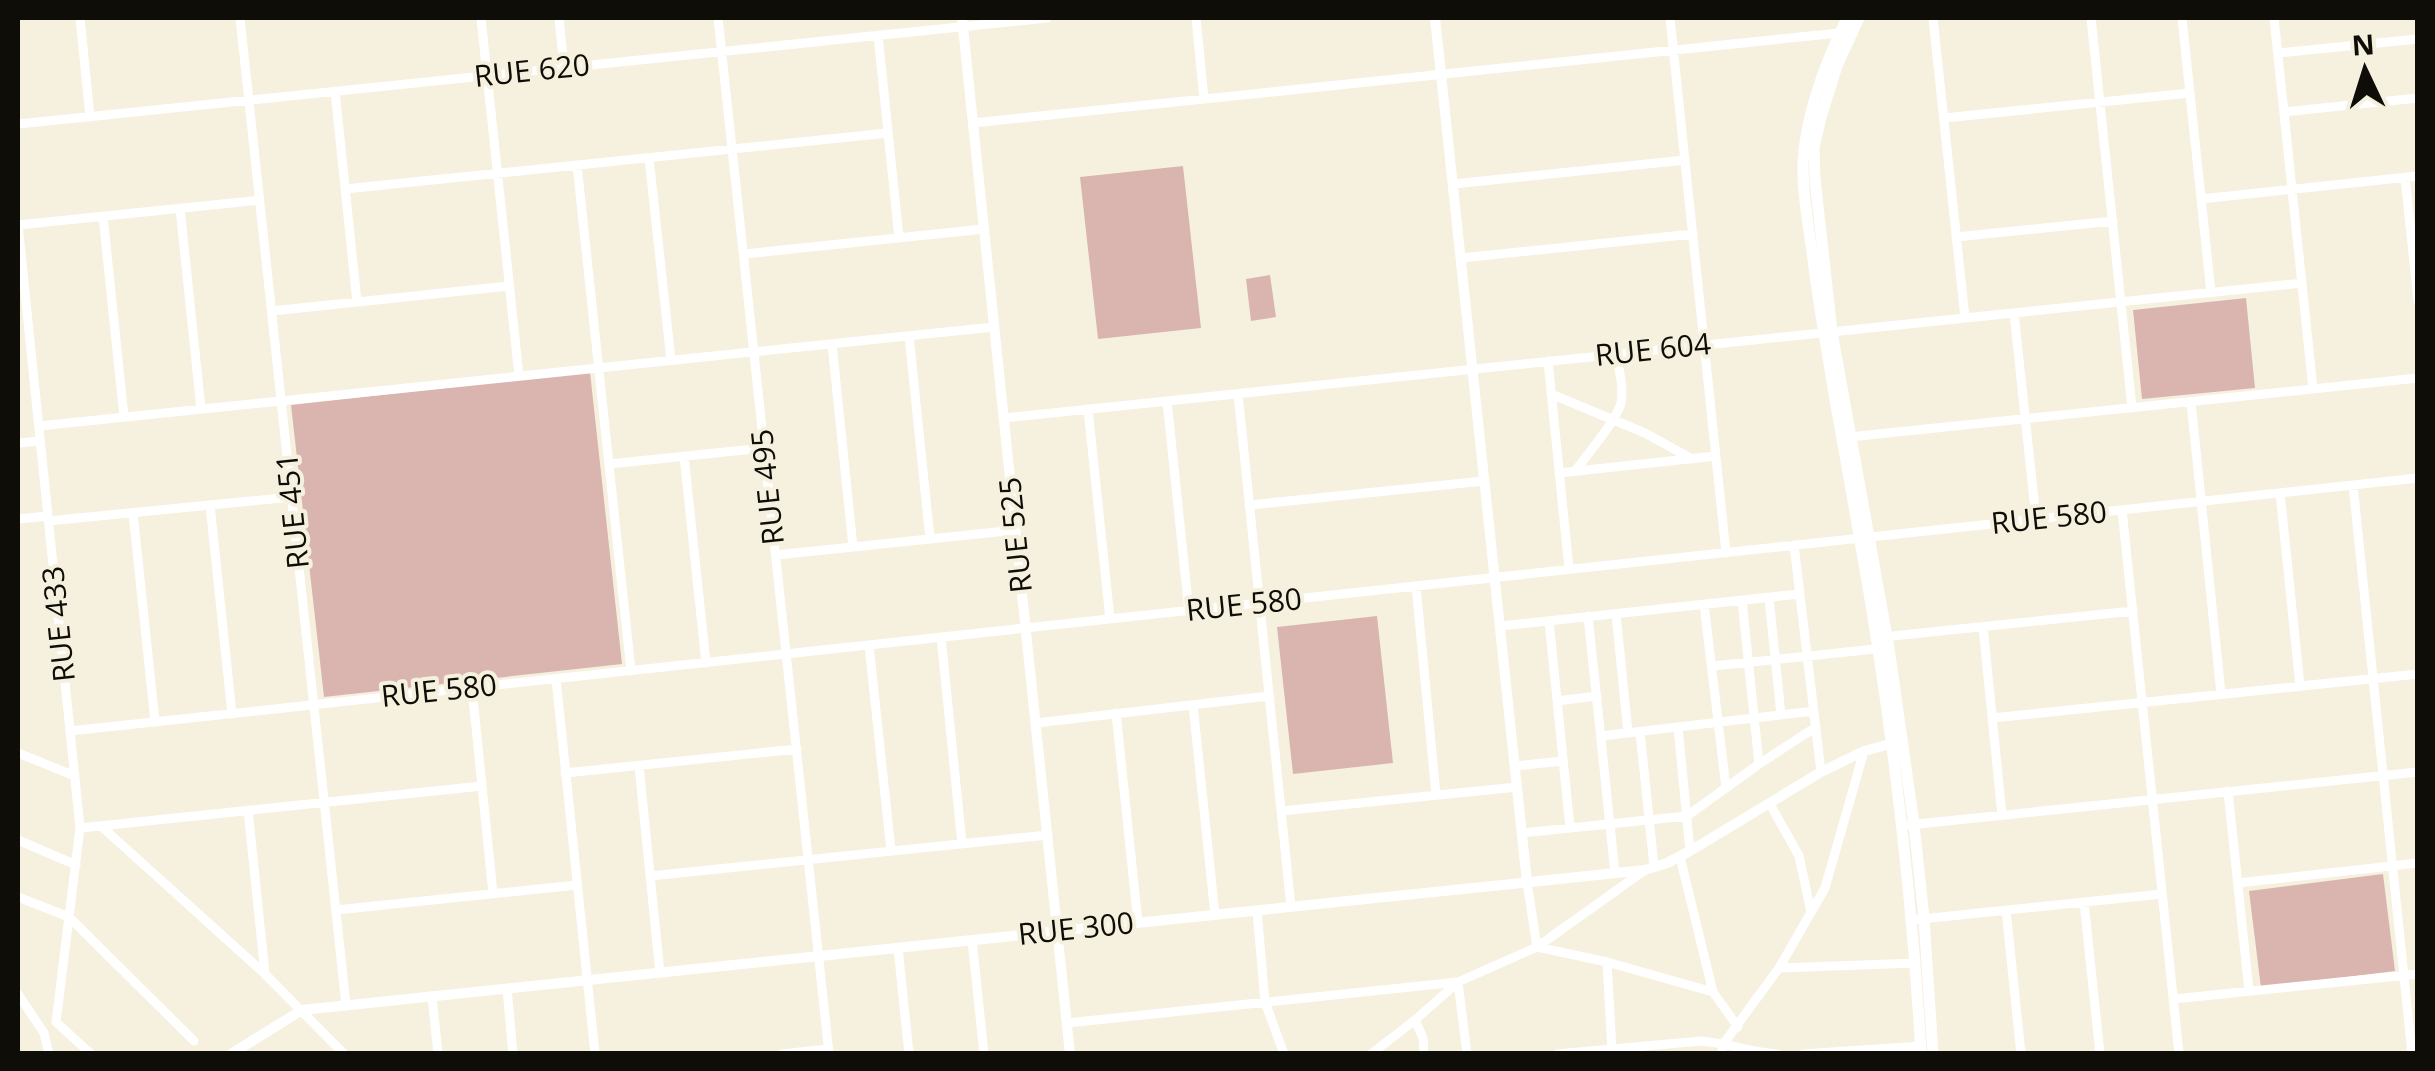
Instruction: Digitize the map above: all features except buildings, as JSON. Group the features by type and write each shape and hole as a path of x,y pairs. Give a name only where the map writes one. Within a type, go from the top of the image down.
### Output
{"main road":[{"path":"1847,18 1807,132 1803,181 1897,743 1918,919 1925,1051"},
{"path":"1828,332 1814,148 1836,66 1859,18"},
{"path":"1918,919 1916,963 1925,1051"}],"street":[{"path":"90,117 80,18 94,18"},
{"name":"RUE 451","path":"240,18 346,1005"},
{"path":"482,18 519,376"},
{"path":"559,18 564,68"},
{"name":"RUE 495","path":"718,18 828,1051"},
{"name":"RUE 620","path":"18,124 878,35 962,22 1047,18"},
{"path":"1196,18 1204,99"},
{"path":"1435,18 1537,948"},
{"path":"1670,18 1726,553"},
{"path":"1934,18 1965,318"},
{"path":"2091,18 2132,408"},
{"path":"2182,18 2210,292"},
{"path":"2274,18 2313,389"},
{"name":"RUE 525","path":"962,22 1070,1054"},
{"path":"973,123 1840,33"},
{"path":"878,35 899,238"},
{"path":"2278,53 2418,39"},
{"path":"335,92 357,302"},
{"path":"1944,118 2190,93"},
{"path":"2284,112 2418,98"},
{"path":"345,190 888,133"},
{"path":"649,158 670,360"},
{"path":"1453,184 1685,160"},
{"path":"577,165 631,671"},
{"path":"2201,200 2418,176"},
{"path":"2404,177 2418,302"},
{"path":"18,225 260,200"},
{"path":"180,208 201,409"},
{"path":"103,216 124,417"},
{"path":"1956,237 2112,221"},
{"name":"RUE 433","path":"18,225 80,828 56,1022"},
{"path":"744,254 984,229"},
{"path":"1460,258 1693,234"},
{"name":"RUE 604","path":"1004,418 2302,283"},
{"path":"272,311 510,286"},
{"path":"2014,313 2036,519"},
{"path":"38,426 994,327"},
{"path":"909,336 930,539"},
{"path":"832,344 853,547"},
{"path":"1574,471 1622,401 1616,354"},
{"path":"1548,361 1570,570"},
{"path":"1847,438 2418,378"},
{"path":"1238,394 1291,907"},
{"path":"1551,394 1668,444 1692,459"},
{"path":"1166,401 1188,610"},
{"path":"2191,402 2221,694"},
{"path":"1088,409 1110,619"},
{"path":"18,443 40,440"},
{"path":"609,464 764,448"},
{"path":"684,456 706,663"},
{"path":"1559,473 1716,456"},
{"name":"RUE 580","path":"70,731 2418,478"},
{"path":"1249,505 1484,481"},
{"path":"2353,485 2412,1054"},
{"path":"2280,493 2300,686"},
{"path":"18,519 292,498"},
{"path":"210,506 232,714"},
{"path":"2122,510 2179,1054"},
{"path":"133,513 155,722"},
{"path":"776,555 1016,530"},
{"path":"1794,545 1822,772"},
{"path":"1416,586 1436,795"},
{"path":"1500,626 1800,594"},
{"path":"1769,598 1781,715"},
{"path":"1742,600 1759,764"},
{"path":"1704,604 1726,788"},
{"path":"1713,666 1807,656 1982,627 2133,611"},
{"path":"1616,614 1628,733"},
{"path":"1588,616 1615,873"},
{"path":"1548,620 1570,828"},
{"path":"1982,627 2002,815"},
{"path":"941,638 962,844"},
{"path":"869,645 891,851"},
{"path":"1992,718 2418,674"},
{"path":"556,679 595,1054"},
{"path":"472,688 493,894"},
{"path":"1036,722 1269,696"},
{"path":"1557,701 1596,696"},
{"path":"1193,705 1215,915"},
{"path":"1601,736 1814,711"},
{"path":"1116,714 1138,923"},
{"path":"1678,727 1687,816 1685,854 1713,992 1738,1027"},
{"path":"1522,833 1687,816 1816,727"},
{"path":"1067,1023 1458,982 1537,948 1650,868 1650,820 1640,732"},
{"name":"RUE 300","path":"231,1054 302,1010 1650,868 1685,854 1822,772 1864,751 1897,743"},
{"path":"566,774 797,750"},
{"path":"1723,1048 1779,968 1825,888 1864,751"},
{"path":"18,753 75,776"},
{"path":"1515,766 1563,761"},
{"path":"638,766 660,972"},
{"path":"1908,825 2418,772"},
{"path":"80,828 482,786"},
{"path":"1281,811 1517,787"},
{"path":"2228,792 2249,991"},
{"path":"1770,804 1799,856 1811,914"},
{"path":"248,810 265,974"},
{"path":"101,826 265,974 344,1054"},
{"path":"650,876 1048,835"},
{"path":"18,840 76,865"},
{"path":"2238,883 2418,863"},
{"path":"336,910 577,885"},
{"path":"1918,919 2162,894"},
{"path":"18,897 69,917 194,1041"},
{"path":"2084,902 2100,1054"},
{"path":"2006,910 2021,1054"},
{"path":"1256,911 1265,1002 1284,1054"},
{"path":"972,940 984,1054"},
{"path":"898,948 910,1054"},
{"path":"1537,948 1607,962 1713,992"},
{"path":"1607,962 1612,1051"},
{"path":"1779,968 1916,963"},
{"path":"2174,999 2418,974"},
{"path":"1371,1054 1458,982"},
{"path":"1458,982 1467,1054"},
{"path":"506,988 513,1054"},
{"path":"18,994 44,1033 49,1054"},
{"path":"432,996 438,1054"},
{"path":"1415,1020 1423,1038 1424,1054"},
{"path":"44,1033 56,1022 91,1054"},
{"path":"1557,1054 1701,1041 1723,1048 1776,1054"},
{"path":"782,1054 828,1051"},
{"path":"1803,1054 1925,1051"}],"shaded area":[{"path":"1183,166 1201,328 1098,339 1080,177"},
{"path":"1270,275 1276,317 1251,321 1246,279"},
{"path":"2246,298 2255,388 2142,399 2133,310"},
{"path":"590,372 622,664 324,697 291,405"},
{"path":"1377,616 1393,763 1293,774 1277,627"},
{"path":"2383,874 2395,971 2261,988 2249,891"}]}
